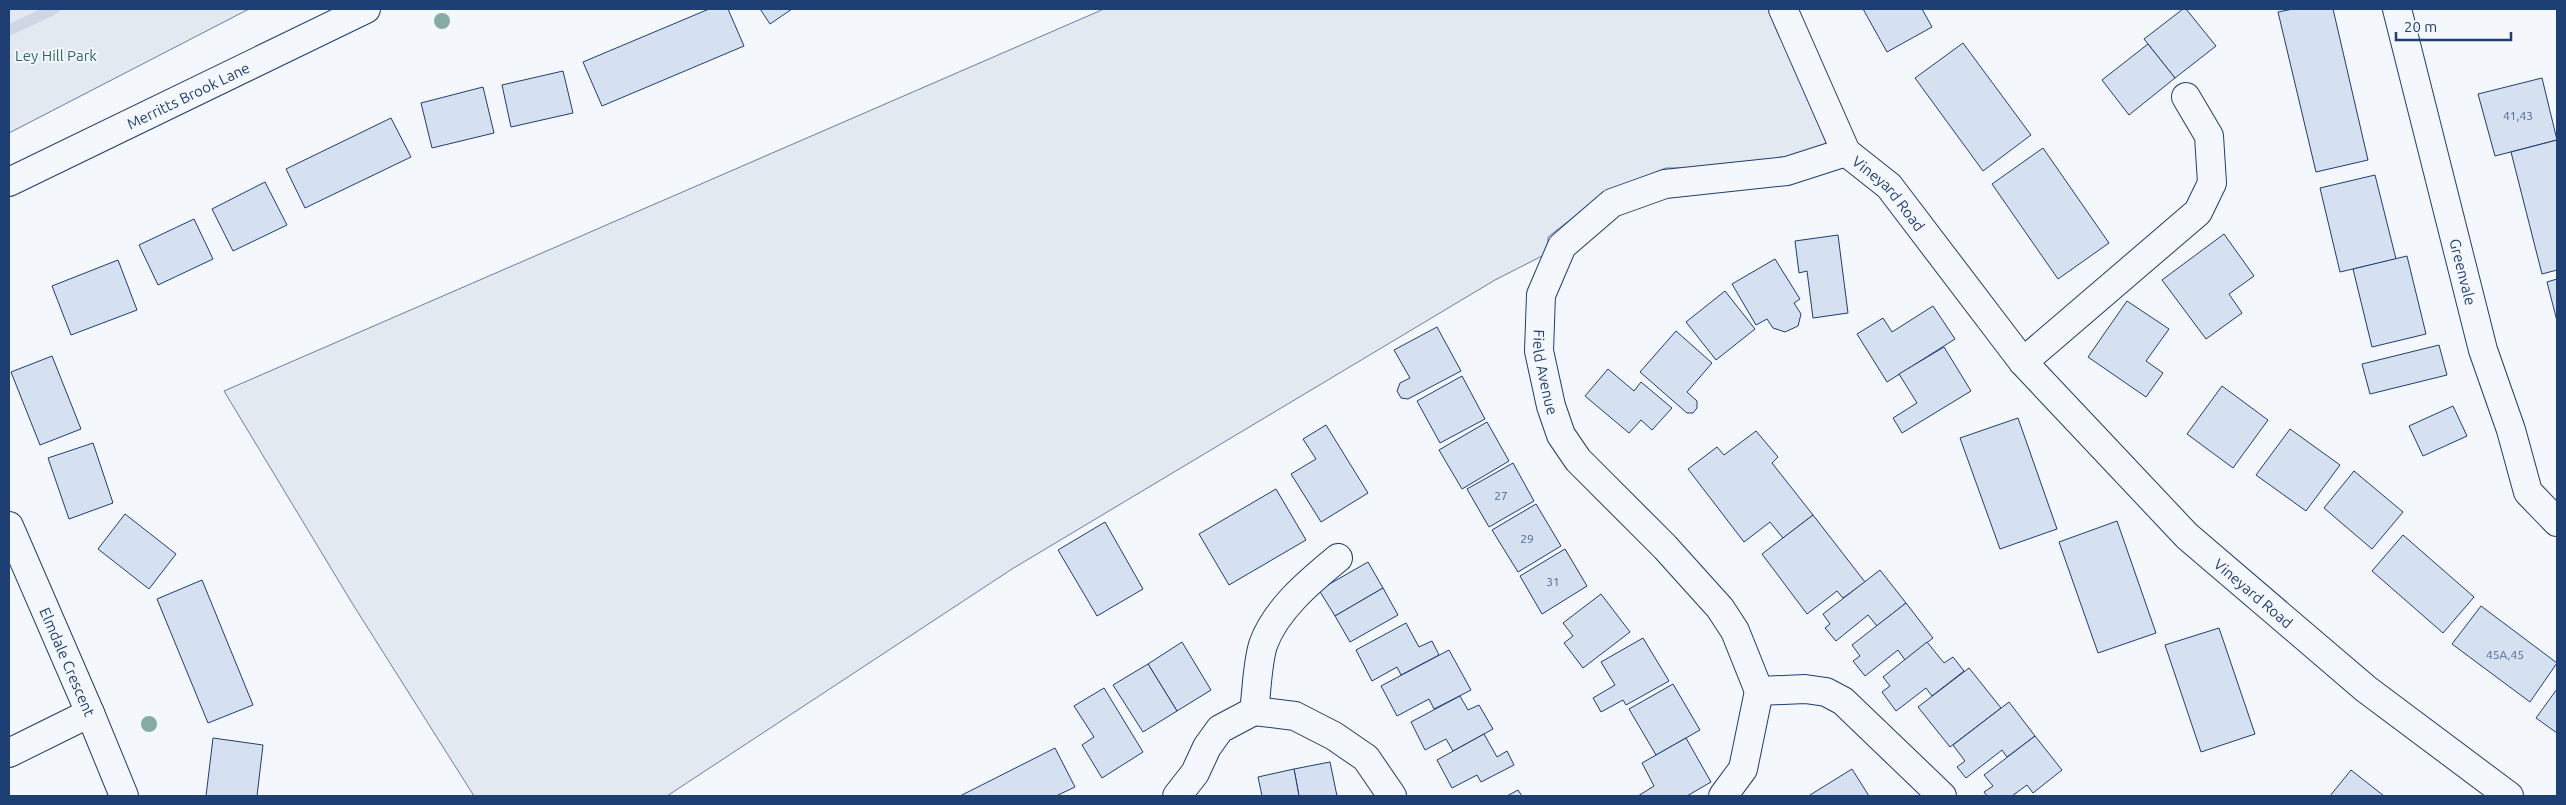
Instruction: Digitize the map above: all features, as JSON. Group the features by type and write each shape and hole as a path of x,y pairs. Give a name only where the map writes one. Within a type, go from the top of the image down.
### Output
{"street":[{"name":"Merritts Brook Lane","path":"9,182 366,9"},
{"name":"Vineyard Road","path":"1783,9 1846,152 1889,186 2023,362 2186,536 2366,689 2509,796"},
{"name":"Greenvale","path":"2397,9 2483,350 2511,430 2528,492 2557,522"},
{"path":"2023,362 2198,212 2212,183 2209,136 2186,97"},
{"name":"Field Avenue","path":"1759,691 1735,631 1720,608 1664,547 1578,460 1560,435 1551,406 1539,351 1541,295 1562,246 1612,203 1665,184 1787,171 1846,152"},
{"name":"Elmdale Crescent","path":"9,526 124,796"},
{"path":"1254,711 1262,647 1271,626 1299,592 1338,558"},
{"path":"1723,796 1735,782 1747,757 1759,691 1805,689 1826,692 1853,709 1942,796"},
{"path":"1177,796 1196,773 1207,747 1220,730 1254,711 1295,716 1334,736 1366,758 1392,796"},
{"path":"9,753 90,713"}],"green space":[{"name":"Ley Hill Park","path":"9,9 249,9 9,133"},
{"path":"1104,9 1768,9 1805,88 1827,145 1777,162 1740,168 1666,168 1607,191 1548,237 1548,253 1495,280 1012,569 667,796 474,796 352,603 224,391"}],"building":[{"path":"709,9 728,9 744,46 602,106 583,62"},
{"path":"760,9 792,9 770,24"},
{"path":"1863,9 1922,9 1932,27 1887,52"},
{"path":"2183,9 2186,9 2216,46 2175,78 2144,39"},
{"path":"2293,9 2333,9 2368,160 2316,172 2278,12"},
{"path":"1963,43 2031,135 1983,171 1915,78"},
{"path":"2148,44 2175,78 2129,115 2102,80"},
{"path":"563,71 573,113 511,127 502,85"},
{"path":"2542,78 2557,140 2495,156 2478,94"},
{"path":"483,87 494,133 432,148 421,103"},
{"path":"391,118 411,157 305,208 286,169"},
{"path":"2557,140 2557,270 2542,274 2511,152"},
{"path":"2043,148 2109,243 2058,279 1992,184"},
{"path":"2375,175 2396,259 2340,272 2320,188"},
{"path":"265,182 287,225 233,251 212,209"},
{"path":"194,219 213,259 158,285 139,245"},
{"path":"2224,234 2254,276 2229,294 2242,313 2206,339 2162,280"},
{"path":"1838,235 1848,313 1813,318 1807,271 1799,273 1795,241"},
{"path":"2407,256 2426,334 2372,347 2353,269"},
{"path":"1775,259 1800,299 1794,303 1801,314 1798,326 1785,332 1773,328 1767,319 1756,325 1732,284"},
{"path":"118,260 137,310 71,335 52,286"},
{"path":"2557,279 2557,321 2547,282"},
{"path":"1725,291 1755,329 1716,360 1686,322"},
{"path":"2127,301 2169,329 2146,361 2163,373 2146,397 2088,357"},
{"path":"1933,306 1955,339 1887,382 1857,334 1883,318 1892,332"},
{"path":"1437,327 1461,371 1408,399 1401,398 1397,391 1400,383 1410,378 1394,350"},
{"path":"1676,331 1712,363 1687,392 1697,401 1697,408 1693,413 1687,413 1640,372"},
{"path":"2439,345 2447,375 2370,394 2362,364"},
{"path":"1944,347 1971,391 1902,433 1893,418 1917,403 1899,374"},
{"path":"52,356 81,429 40,445 11,372"},
{"path":"1608,369 1634,391 1641,382 1672,408 1652,430 1641,420 1629,433 1585,396"},
{"path":"1462,376 1485,419 1440,443 1417,401"},
{"path":"2222,386 2268,420 2233,468 2187,434"},
{"path":"2453,406 2467,436 2423,456 2409,426"},
{"path":"2018,418 2057,529 2000,549 1960,438"},
{"path":"1487,422 1509,461 1462,489 1439,450"},
{"path":"1326,425 1368,493 1321,522 1291,474 1316,459 1303,439"},
{"path":"2290,429 2340,465 2306,511 2256,475"},
{"path":"1756,431 1778,457 1772,463 1813,515 1783,538 1770,522 1744,542 1688,469 1717,447 1724,455"},
{"path":"93,443 113,503 69,519 48,458"},
{"path":"1513,463 1534,501 1489,527 1467,489"},
{"path":"2354,471 2403,512 2372,549 2324,508"},
{"path":"1276,489 1306,540 1229,585 1199,534"},
{"path":"1536,504 1561,546 1518,572 1492,530"},
{"path":"125,514 176,554 149,589 98,549"},
{"path":"1813,515 1865,582 1843,598 1837,591 1807,614 1762,554"},
{"path":"2117,521 2156,633 2098,653 2059,542"},
{"path":"1105,522 1143,589 1097,616 1058,550"},
{"path":"2403,535 2474,597 2443,633 2372,571"},
{"path":"1565,549 1587,586 1542,614 1520,576"},
{"path":"1368,562 1383,588 1335,616 1319,590"},
{"path":"1880,570 1906,603 1877,626 1868,615 1836,641 1825,628 1830,624 1823,614"},
{"path":"202,580 253,705 208,723 157,599"},
{"path":"1383,588 1398,615 1350,642 1335,616"},
{"path":"1601,594 1630,632 1583,668 1564,643 1573,636 1563,623"},
{"path":"1906,603 1933,638 1905,660 1898,650 1865,676 1853,661 1860,656 1852,645"},
{"path":"2481,606 2557,663 2530,702 2452,644"},
{"path":"1406,623 1419,647 1432,641 1439,655 1401,675 1397,667 1372,681 1356,650"},
{"path":"2219,628 2255,734 2201,752 2165,645"},
{"path":"1643,638 1669,681 1626,705 1623,700 1601,712 1593,698 1615,685 1601,662"},
{"path":"1182,642 1211,690 1177,711 1148,664"},
{"path":"1927,642 1944,663 1953,657 1964,671 1932,696 1926,688 1896,711 1882,692 1890,686 1883,677"},
{"path":"1449,650 1471,690 1434,709 1429,699 1397,716 1381,686"},
{"path":"1148,664 1177,711 1143,732 1113,685"},
{"path":"1969,668 2001,708 1950,747 1918,707"},
{"path":"1673,684 1700,730 1656,755 1629,709"},
{"path":"1104,688 1143,752 1102,778 1082,745 1094,737 1074,706"},
{"path":"2557,689 2557,733 2536,718"},
{"path":"1460,696 1468,710 1479,705 1493,729 1453,751 1446,739 1425,750 1411,722"},
{"path":"2009,702 2035,736 2007,757 2002,750 1966,778 1957,767 1965,761 1953,745"},
{"path":"1484,734 1497,757 1507,751 1514,765 1481,782 1477,775 1452,788 1437,760"},
{"path":"2035,736 2062,770 2033,793 2027,785 2012,796 1987,796 1984,792 1993,786 1984,775"},
{"path":"213,738 263,745 257,796 206,796"},
{"path":"1686,738 1711,782 1687,796 1638,796 1654,786 1642,763"},
{"path":"1055,748 1075,787 1056,796 960,796"},
{"path":"1330,762 1337,796 1299,796 1294,769"},
{"path":"1294,769 1299,796 1262,796 1258,777"},
{"path":"1852,769 1869,796 1810,795"},
{"path":"2351,770 2384,796 2330,796"},
{"path":"1518,790 1522,796 1507,796"}],"waterway":[{"path":"9,30 54,9"}]}
